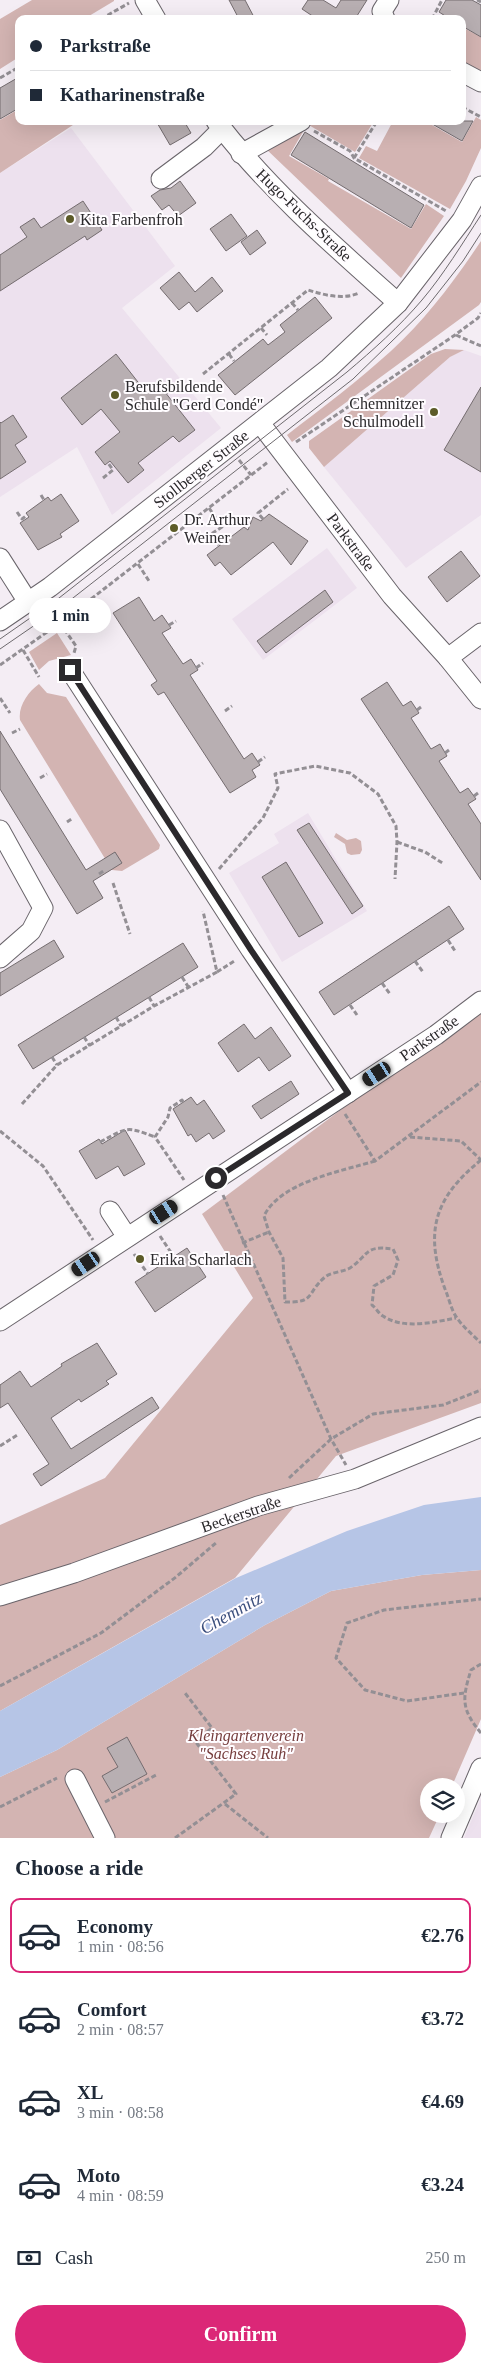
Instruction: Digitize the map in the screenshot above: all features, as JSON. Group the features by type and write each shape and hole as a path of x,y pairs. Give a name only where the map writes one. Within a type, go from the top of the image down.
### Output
{"street":[{"path":"145,0 154,15"},
{"path":"384,15 382,11 389,0"},
{"path":"466,74 481,82"},
{"path":"161,179 204,147 219,125"},
{"name":"Hugo-Fuchs-Straße","path":"219,125 241,154 302,217 398,303"},
{"path":"241,154 294,125"},
{"name":"Stollberger Straße","path":"0,621 28,602 329,368 398,303 462,220 481,186"},
{"name":"Parkstraße","path":"260,422 392,596 448,658 481,699"},
{"path":"0,558 28,602"},
{"path":"448,658 481,633"},
{"path":"70,670 207,881 342,1097"},
{"path":"0,830 43,908 31,931 0,958"},
{"name":"Parkstraße","path":"0,1321 436,1035 481,1001"},
{"path":"110,1211 126,1238"},
{"name":"Beckerstraße","path":"0,1596 74,1573 258,1506 355,1479 481,1427"},
{"path":"451,1838 481,1768"},
{"path":"75,1779 105,1838"}],"path":[{"path":"108,15 134,0"},
{"path":"434,15 442,0"},
{"path":"477,0 481,2"},
{"path":"0,78 15,69"},
{"path":"466,109 481,117"},
{"path":"304,125 350,151 354,158 366,168 407,188 462,220"},
{"path":"354,158 375,125"},
{"path":"325,144 328,139"},
{"path":"404,193 407,188"},
{"path":"203,374 308,290 326,296 357,294 372,280"},
{"path":"292,303 298,310"},
{"path":"0,665 60,623 138,564 282,451 455,335 478,318 481,313"},
{"path":"261,328 267,335"},
{"path":"455,335 481,346"},
{"path":"228,354 234,361"},
{"path":"166,393 172,388"},
{"path":"104,478 114,470 108,463"},
{"path":"263,519 258,513 302,478"},
{"path":"41,495 44,500"},
{"path":"209,508 222,527 211,534 219,546"},
{"path":"17,512 22,519 27,515"},
{"path":"138,564 149,581"},
{"path":"169,625 176,621"},
{"path":"60,623 76,646 70,670"},
{"path":"23,650 39,677"},
{"path":"196,668 203,663"},
{"path":"0,698 10,713"},
{"path":"224,711 232,706"},
{"path":"12,733 20,729"},
{"path":"445,753 449,750"},
{"path":"258,762 266,757"},
{"path":"207,881 263,818 278,788 275,774 315,766 350,773 378,794 396,826 395,879"},
{"path":"40,778 47,774"},
{"path":"474,796 478,793"},
{"path":"67,822 74,818"},
{"path":"397,842 425,852 444,864"},
{"path":"99,874 105,870"},
{"path":"113,883 130,934"},
{"path":"203,909 217,972"},
{"path":"448,940 455,951"},
{"path":"416,961 423,972"},
{"path":"22,1104 57,1065 154,1006 224,968"},
{"path":"182,977 189,988"},
{"path":"382,983 390,994"},
{"path":"149,997 154,1006"},
{"path":"350,1005 357,1015"},
{"path":"116,1017 121,1026"},
{"path":"84,1037 90,1046"},
{"path":"52,1057 57,1065"},
{"path":"456,1318 429,1323 405,1324 383,1316 372,1305 374,1286 393,1275 398,1260 393,1250 379,1247 363,1254 350,1268 325,1277 309,1299 285,1302 283,1258 269,1232 264,1216 268,1208 279,1198 300,1184 376,1161 481,1082"},
{"path":"342,1097 376,1161"},
{"path":"155,1137 168,1117 170,1108 182,1100 183,1102"},
{"path":"100,1142 124,1128 132,1128 155,1137 181,1176"},
{"path":"0,1131 44,1166 92,1239"},
{"path":"410,1137 461,1141 481,1160 462,1176 447,1195 434,1225 435,1248 442,1279 456,1318 481,1343"},
{"path":"216,1178 242,1243 330,1439 348,1469"},
{"path":"150,1222 174,1257"},
{"path":"242,1243 269,1232"},
{"path":"126,1238 148,1274"},
{"path":"287,1480 330,1439 373,1414 443,1405 481,1390"},
{"path":"0,1446 19,1434"},
{"path":"0,1686 101,1633 176,1577 221,1538"},
{"path":"464,1692 407,1701 365,1690 336,1658 347,1623 384,1610 481,1599"},
{"path":"481,1664 470,1670 464,1692 468,1717 481,1733"},
{"path":"175,1838 225,1804 236,1794 195,1741 212,1728 185,1692"},
{"path":"91,1810 158,1774"},
{"path":"0,1808 61,1776 75,1779"},
{"path":"225,1804 268,1838"}],"shaded area":[{"path":"71,128 175,266 122,308 221,428 112,515 77,447 0,497 0,173"},
{"name":"Chemnitzer Schulmodell","path":"464,350 481,356 481,515 406,568 324,467 450,357"},
{"path":"327,548 357,588 263,660 232,619"},
{"path":"308,813 367,911 282,962 229,873 279,843 274,834"},
{"path":"481,1798 481,1838 464,1838"}],"green space":[{"path":"32,0 114,0 91,15 15,15 15,60 0,69 0,19"},
{"path":"466,29 481,37 481,74 466,66"},
{"path":"15,111 15,125 73,125 0,173 0,120"},
{"path":"476,117 481,120 481,148 466,181 450,209 359,158 366,146 377,151 391,125 432,125 462,142"},
{"path":"309,125 372,125 355,152"},
{"path":"304,130 289,156 329,179 328,181 411,229 426,204 444,216 401,278 264,147 296,131"},
{"path":"481,241 481,302 479,305 292,442 287,435 366,373 404,339 450,285"},
{"path":"445,349 464,350 450,357 324,467 309,448 309,441 431,354"},
{"path":"57,633 71,655 49,661 39,670 29,652"},
{"path":"39,684 47,693 66,697 160,845 159,849 122,871 112,870 20,720 22,705 31,691"},
{"path":"336,833 347,840 356,838 361,841 362,850 360,854 351,855 347,853 345,844 334,837"},
{"path":"481,1011 481,1403 336,1456 235,1578 0,1711 0,1525 105,1478 253,1298 202,1214 399,1066"},
{"name":"Kleingartenverein \"Sachses Ruh\"","path":"481,1570 481,1719 455,1778 420,1778 420,1823 436,1823 429,1838 0,1838 0,1777 57,1750 265,1625 331,1591 422,1575"}],"water":[{"name":"Chemnitz","path":"481,1497 481,1570 422,1575 331,1591 265,1625 57,1750 0,1777 0,1711 236,1578 347,1531 424,1505"}],"building":[{"path":"229,0 245,0 253,15 237,15"},
{"path":"308,0 323,0 336,8 341,0 367,0 358,15 311,15 302,9"},
{"path":"446,0 472,0 481,5 481,37 466,28 466,15 444,15 439,12"},
{"path":"15,79 15,110 0,119 0,88"},
{"path":"466,121 473,121 462,141 434,125 466,125"},
{"path":"158,125 186,125 191,133 170,145"},
{"path":"305,132 424,205 411,228 291,155"},
{"path":"180,181 196,203 178,216 169,205 162,210 151,196 160,190 171,188"},
{"path":"83,201 102,230 87,240 85,236 0,291 0,255 27,237 20,227 34,218 41,228"},
{"path":"231,214 247,236 226,251 210,229"},
{"path":"257,230 266,243 250,255 241,242"},
{"path":"179,272 195,292 212,277 223,291 197,312 189,302 179,310 160,288"},
{"path":"315,297 332,318 235,395 218,375 263,339 268,345 285,332 280,325"},
{"path":"116,354 145,391 157,382 195,430 179,442 173,436 138,463 144,470 128,483 110,461 105,465 95,452 120,432 101,409 82,425 61,398"},
{"path":"481,387 481,472 444,450"},
{"path":"13,415 27,437 15,445 26,462 0,479 0,422"},
{"path":"61,494 79,521 60,534 62,537 38,550 20,523 29,517 26,513 48,497 51,501"},
{"path":"269,514 308,541 291,565 273,542 231,575 220,562 215,566 207,555 244,527 248,530 253,517 261,521"},
{"path":"461,551 480,576 447,602 428,577"},
{"path":"325,590 333,602 266,653 257,641"},
{"path":"139,597 154,621 162,615 171,628 162,633 183,664 191,659 198,670 190,675 244,759 252,753 260,765 252,770 256,777 230,793 164,692 158,695 151,685 157,681 113,613"},
{"path":"387,682 403,706 411,701 419,713 411,718 431,749 440,744 447,756 439,761 460,793 468,788 476,799 468,804 481,824 481,880 361,699"},
{"path":"0,731 86,870 115,852 122,863 93,881 103,898 77,914 0,789"},
{"path":"309,823 363,906 352,914 297,830"},
{"path":"286,862 323,923 299,937 262,877"},
{"path":"449,906 464,929 334,1015 319,992"},
{"path":"54,940 64,957 0,996 0,973"},
{"path":"183,943 198,967 33,1069 18,1045"},
{"path":"244,1024 255,1039 271,1027 291,1056 269,1071 259,1057 238,1072 218,1043"},
{"path":"291,1081 299,1094 261,1119 252,1106"},
{"path":"191,1097 197,1105 204,1100 225,1131 213,1139 209,1133 196,1142 191,1134 188,1136 173,1109"},
{"path":"125,1130 145,1164 124,1176 118,1166 96,1179 79,1151 99,1139 102,1144"},
{"path":"187,1248 206,1277 155,1312 135,1282"},
{"path":"97,1343 117,1374 106,1381 109,1384 81,1402 79,1399 51,1418 71,1449 152,1397 159,1408 41,1486 33,1474 49,1464 8,1403 0,1408 0,1385 20,1371 31,1387 62,1366 61,1364"},
{"path":"127,1737 147,1774 112,1793 102,1776 118,1767 107,1748"}],"tram line":[{"path":"0,639 59,598 347,372 395,329 422,300 481,215"},
{"path":"0,649 64,605 353,379 426,308 463,261 481,233"}],"place":[{"name":"Kita Farbenfroh","path":"70,219"},
{"name":"Berufsbildende Schule \"Gerd Condé\"","path":"115,395"},
{"name":"Chemnitzer Schulmodell","path":"434,412"},
{"name":"Dr. Arthur Weiner","path":"174,528"},
{"name":"Erika Scharlach","path":"140,1259"}],"route":[{"path":"70,670 251,950 348,1093 216,1178"}]}
